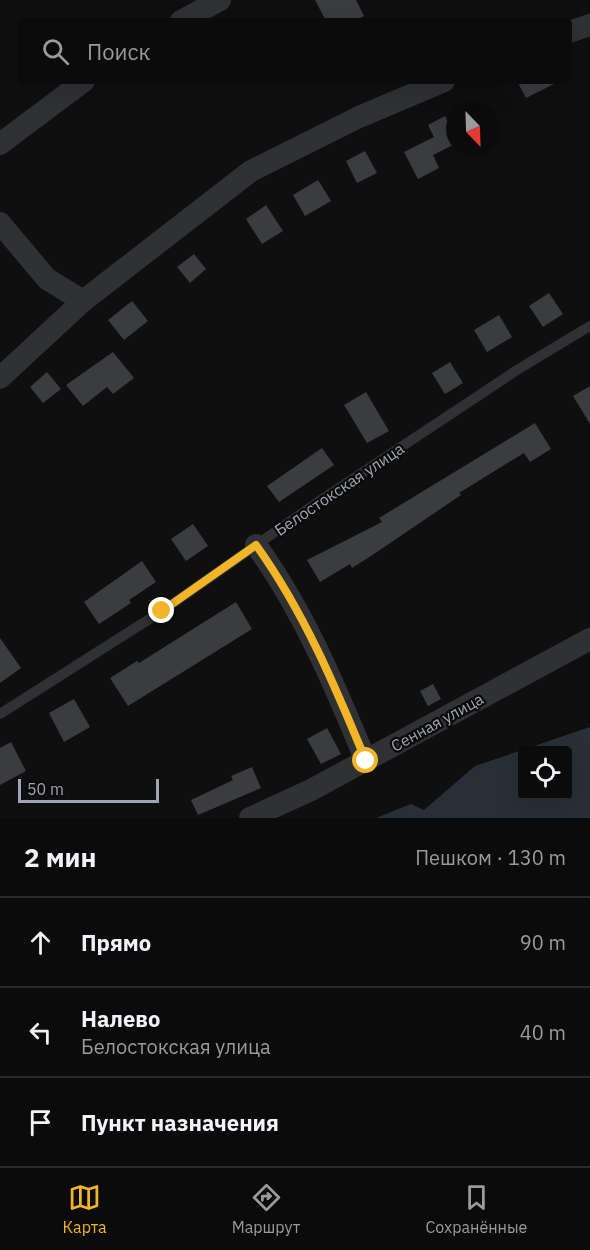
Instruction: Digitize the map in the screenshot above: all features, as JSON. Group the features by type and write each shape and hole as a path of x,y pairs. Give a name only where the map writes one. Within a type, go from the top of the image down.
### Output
{"street":[{"path":"187,18 220,0"},
{"path":"572,31 590,25"},
{"path":"0,144 80,84"},
{"path":"0,378 83,301 251,171 359,117 437,84"},
{"path":"0,223 47,279 83,301"},
{"path":"256,545 275,571 321,654 366,761"},
{"name":"Сенная улица","path":"250,818 366,761 590,639"}],"lane":[{"name":"Белостокская улица","path":"0,714 162,611 256,545 517,370 590,326"}],"shaded area":[{"path":"590,727 590,818 376,818 411,804 424,810 475,766 518,751 518,800 572,800 572,746 534,746"}],"building":[{"path":"315,0 356,0 364,16 360,18 324,18"},
{"path":"519,84 554,84 526,98"},
{"path":"445,116 446,148 433,155 439,168 418,179 404,152 434,137 428,125"},
{"path":"365,151 377,173 357,183 346,161"},
{"path":"318,180 331,201 305,216 293,195"},
{"path":"266,205 283,231 262,244 246,219"},
{"path":"194,254 206,269 190,283 177,267"},
{"path":"549,293 563,314 543,327 529,306"},
{"path":"132,301 148,321 124,340 108,320"},
{"path":"499,315 512,337 487,352 474,330"},
{"path":"113,352 134,378 113,394 107,387 83,406 66,385"},
{"path":"450,362 463,383 445,394 432,373"},
{"path":"47,372 61,389 43,403 30,387"},
{"path":"590,386 590,424 573,396"},
{"path":"366,392 389,431 367,443 344,405"},
{"path":"535,423 551,449 530,462 524,453 459,493 461,495 371,556 352,568 350,564 320,582 307,560 382,522 379,518"},
{"path":"322,448 334,465 279,502 267,486"},
{"path":"193,524 208,546 186,561 171,539"},
{"path":"142,561 156,582 129,600 131,603 99,624 84,602"},
{"path":"236,602 252,629 128,706 110,678 137,661 139,663"},
{"path":"0,638 21,668 0,683"},
{"path":"433,684 441,699 428,706 420,691"},
{"path":"74,699 90,727 64,742 49,713"},
{"path":"327,728 341,754 321,764 307,739"},
{"path":"11,742 26,771 0,785 0,748"},
{"path":"252,767 261,788 198,815 191,800 233,780 231,776"}],"route":[{"path":"162,611 256,545 275,571 321,654 366,761"}]}
